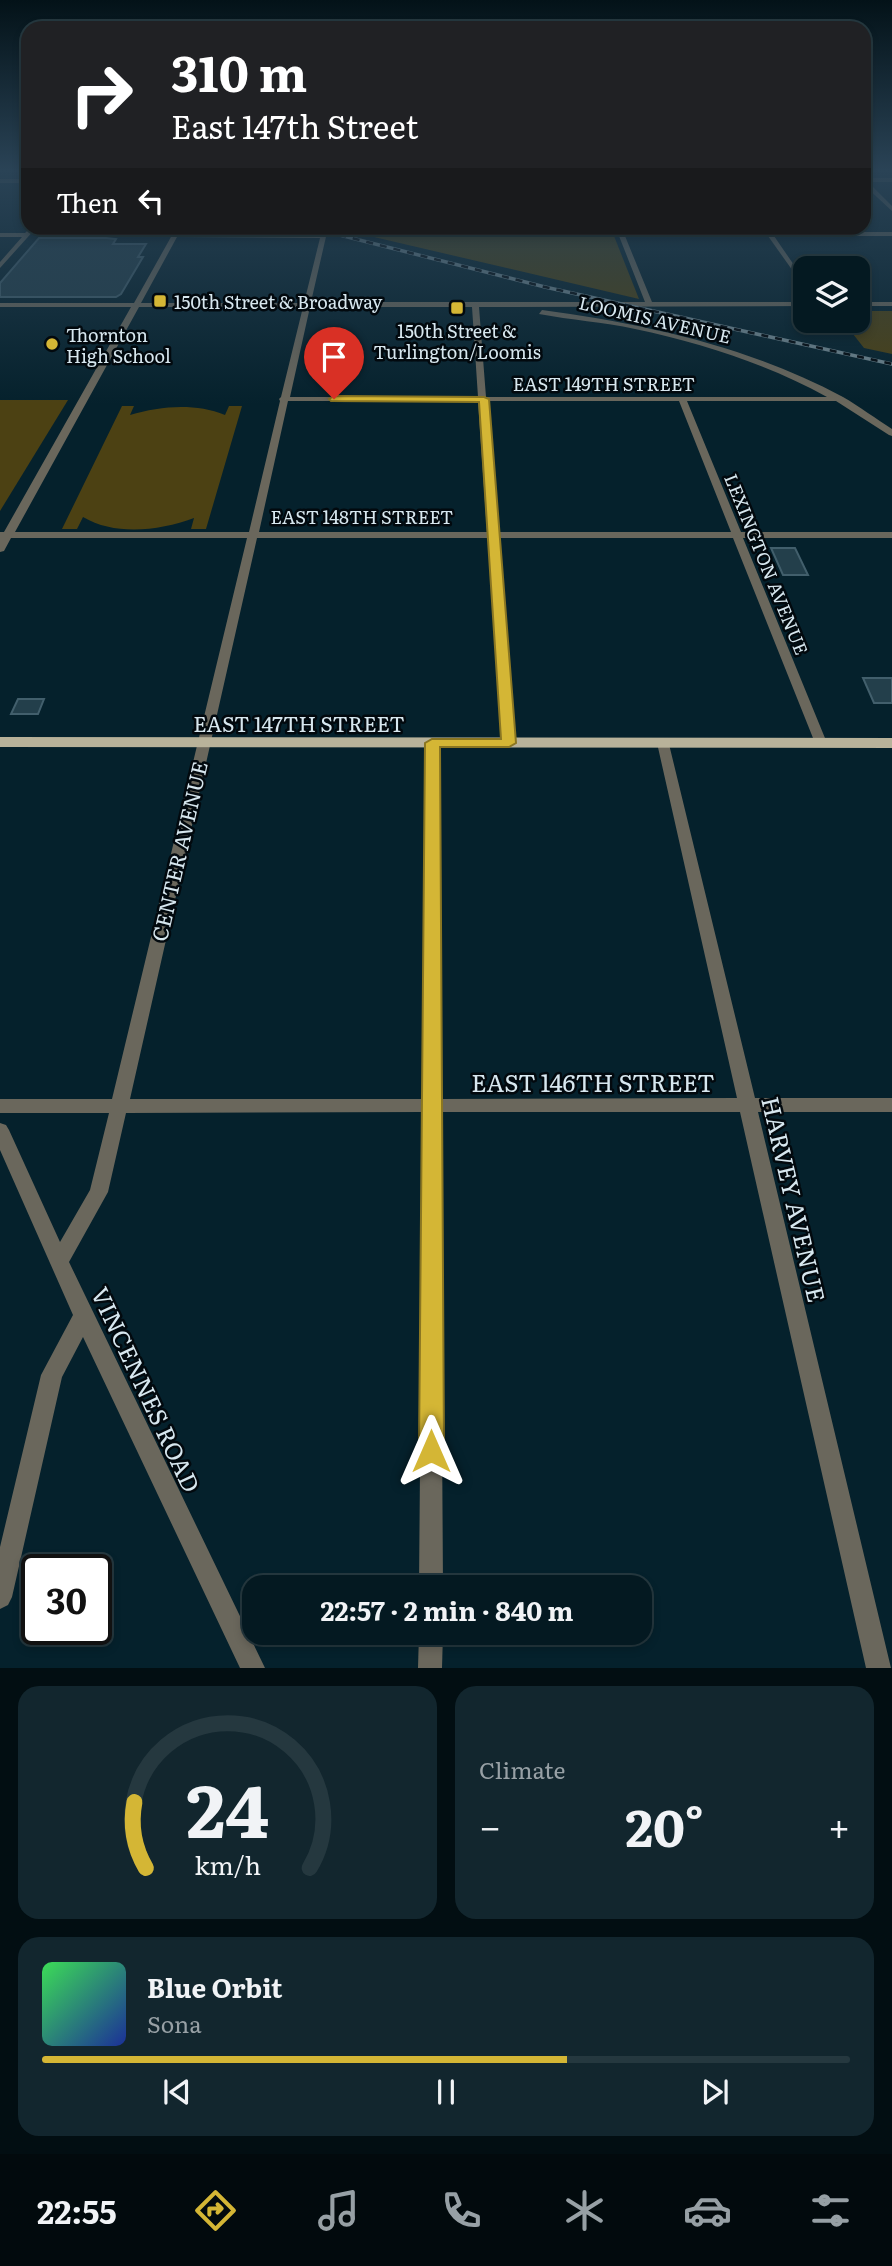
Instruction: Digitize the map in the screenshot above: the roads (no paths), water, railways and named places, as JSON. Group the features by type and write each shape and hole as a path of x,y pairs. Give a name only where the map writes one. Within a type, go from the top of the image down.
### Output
{"main road":[{"name":"EAST 147TH STREET","path":"0,742 892,743"}],"street":[{"path":"0,265 15,248"},
{"path":"0,550 4,534 168,248"},
{"name":"CENTER AVENUE","path":"59,1261 99,1192 320,248"},
{"path":"627,248 649,304"},
{"path":"779,248 793,269"},
{"path":"475,304 509,743"},
{"name":"LOOMIS AVENUE","path":"475,304 573,316 718,347 791,374 840,399 892,433"},
{"path":"0,305 793,304"},
{"path":"870,304 892,304"},
{"name":"EAST 149TH STREET","path":"283,399 840,399"},
{"name":"LEXINGTON AVENUE","path":"682,399 821,743"},
{"name":"EAST 148TH STREET","path":"4,534 892,535"},
{"path":"431,1575 432,743"},
{"name":"HARVEY AVENUE","path":"663,743 878,1668"},
{"name":"EAST 146TH STREET","path":"0,1106 892,1105"},
{"name":"VINCENNES ROAD","path":"0,1130 83,1316 253,1668"},
{"path":"0,1597 52,1375 83,1316"},
{"path":"430,1668 431,1645"}],"railway":[{"path":"390,248 545,287 892,364"}],"place":[{"name":"150th Street & Broadway","path":"160,301"},
{"name":"150th Street & Turlington/Loomis","path":"457,308"},
{"name":"Thornton High School","path":"52,344"}]}
